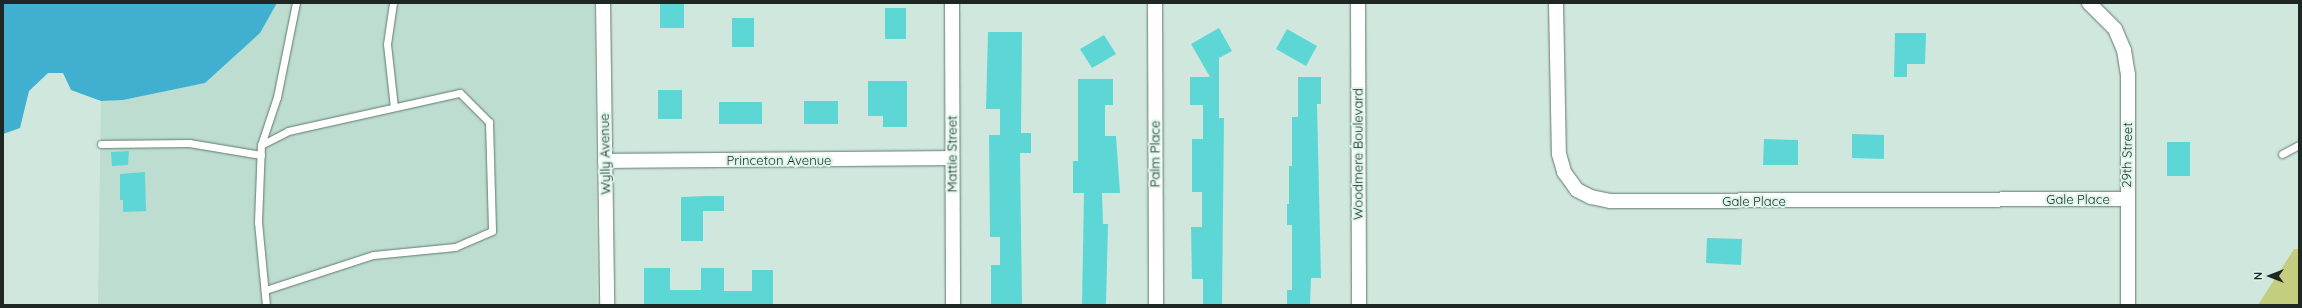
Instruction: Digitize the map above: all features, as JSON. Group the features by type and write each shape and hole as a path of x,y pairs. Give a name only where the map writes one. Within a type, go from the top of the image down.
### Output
{"street":[{"name":"Wylly Avenue","path":"603,3 606,305"},
{"name":"Mattie Street","path":"952,3 953,305"},
{"name":"Palm Place","path":"1155,3 1156,305"},
{"name":"Woodmere Boulevard","path":"1358,3 1359,305"},
{"name":"Gale Place","path":"1556,3 1559,154 1564,172 1577,190 1591,198 1610,201 2126,199"},
{"name":"29th Street","path":"2089,3 2115,29 2124,50 2128,74 2126,199 2128,305"},
{"name":"Princeton Avenue","path":"605,161 952,158"}],"lane":[{"path":"266,305 258,222 261,155 262,145 277,97 296,3"},
{"path":"393,3 387,44 394,107"},
{"path":"262,145 288,131 460,93 489,122 492,231 455,247 373,255 265,290"},
{"path":"101,144 189,143 261,155"},
{"path":"2282,154 2299,145"}],"shaded area":[{"path":"277,3 594,3 597,305 98,305 101,101 123,100 205,83 260,33"}],"green space":[{"path":"2294,249 2299,249 2299,305 2258,305"}],"water":[{"path":"3,3 277,3 260,33 205,83 123,100 101,101 71,90 63,73 48,73 29,91 20,128 3,134"}],"building":[{"path":"660,3 684,3 684,28 660,28"},
{"path":"885,8 906,8 906,39 885,39"},
{"path":"732,18 754,18 754,47 732,47"},
{"path":"1219,28 1232,51 1219,58 1219,118 1224,118 1222,305 1203,305 1203,279 1192,279 1191,227 1202,227 1202,192 1192,192 1192,139 1203,139 1203,105 1190,105 1190,77 1210,77 1191,44"},
{"path":"1287,29 1317,46 1306,66 1276,49"},
{"path":"988,32 1022,32 1021,133 1031,133 1031,153 1020,153 1022,305 991,305 991,265 1000,265 1000,237 990,237 989,135 1000,135 1000,109 986,109"},
{"path":"1895,33 1926,33 1925,64 1907,64 1907,77 1894,77"},
{"path":"1104,35 1116,54 1092,68 1080,49"},
{"path":"1298,77 1321,77 1321,104 1317,104 1321,278 1311,278 1310,305 1287,305 1287,290 1292,290 1292,225 1287,225 1287,204 1289,204 1289,166 1292,166 1292,117 1298,117"},
{"path":"1078,79 1113,79 1113,105 1105,105 1105,136 1116,136 1120,193 1102,193 1103,224 1108,224 1106,305 1082,305 1084,193 1073,193 1073,161 1078,161"},
{"path":"868,81 907,81 907,127 883,127 883,116 868,116"},
{"path":"658,90 682,90 682,119 658,119"},
{"path":"804,101 838,101 838,124 804,124"},
{"path":"719,102 762,102 762,124 719,124"},
{"path":"1852,134 1884,135 1884,159 1852,158"},
{"path":"1764,139 1798,140 1798,165 1763,165"},
{"path":"2167,142 2190,142 2190,176 2167,176"},
{"path":"129,151 128,165 112,166 111,152"},
{"path":"145,172 146,211 123,212 123,200 120,200 120,174"},
{"path":"724,196 724,211 703,211 703,241 681,241 681,197"},
{"path":"1707,238 1742,239 1741,265 1706,263"},
{"path":"644,268 670,268 670,290 701,290 701,268 724,268 724,291 752,291 752,270 773,270 773,305 644,305"}]}
